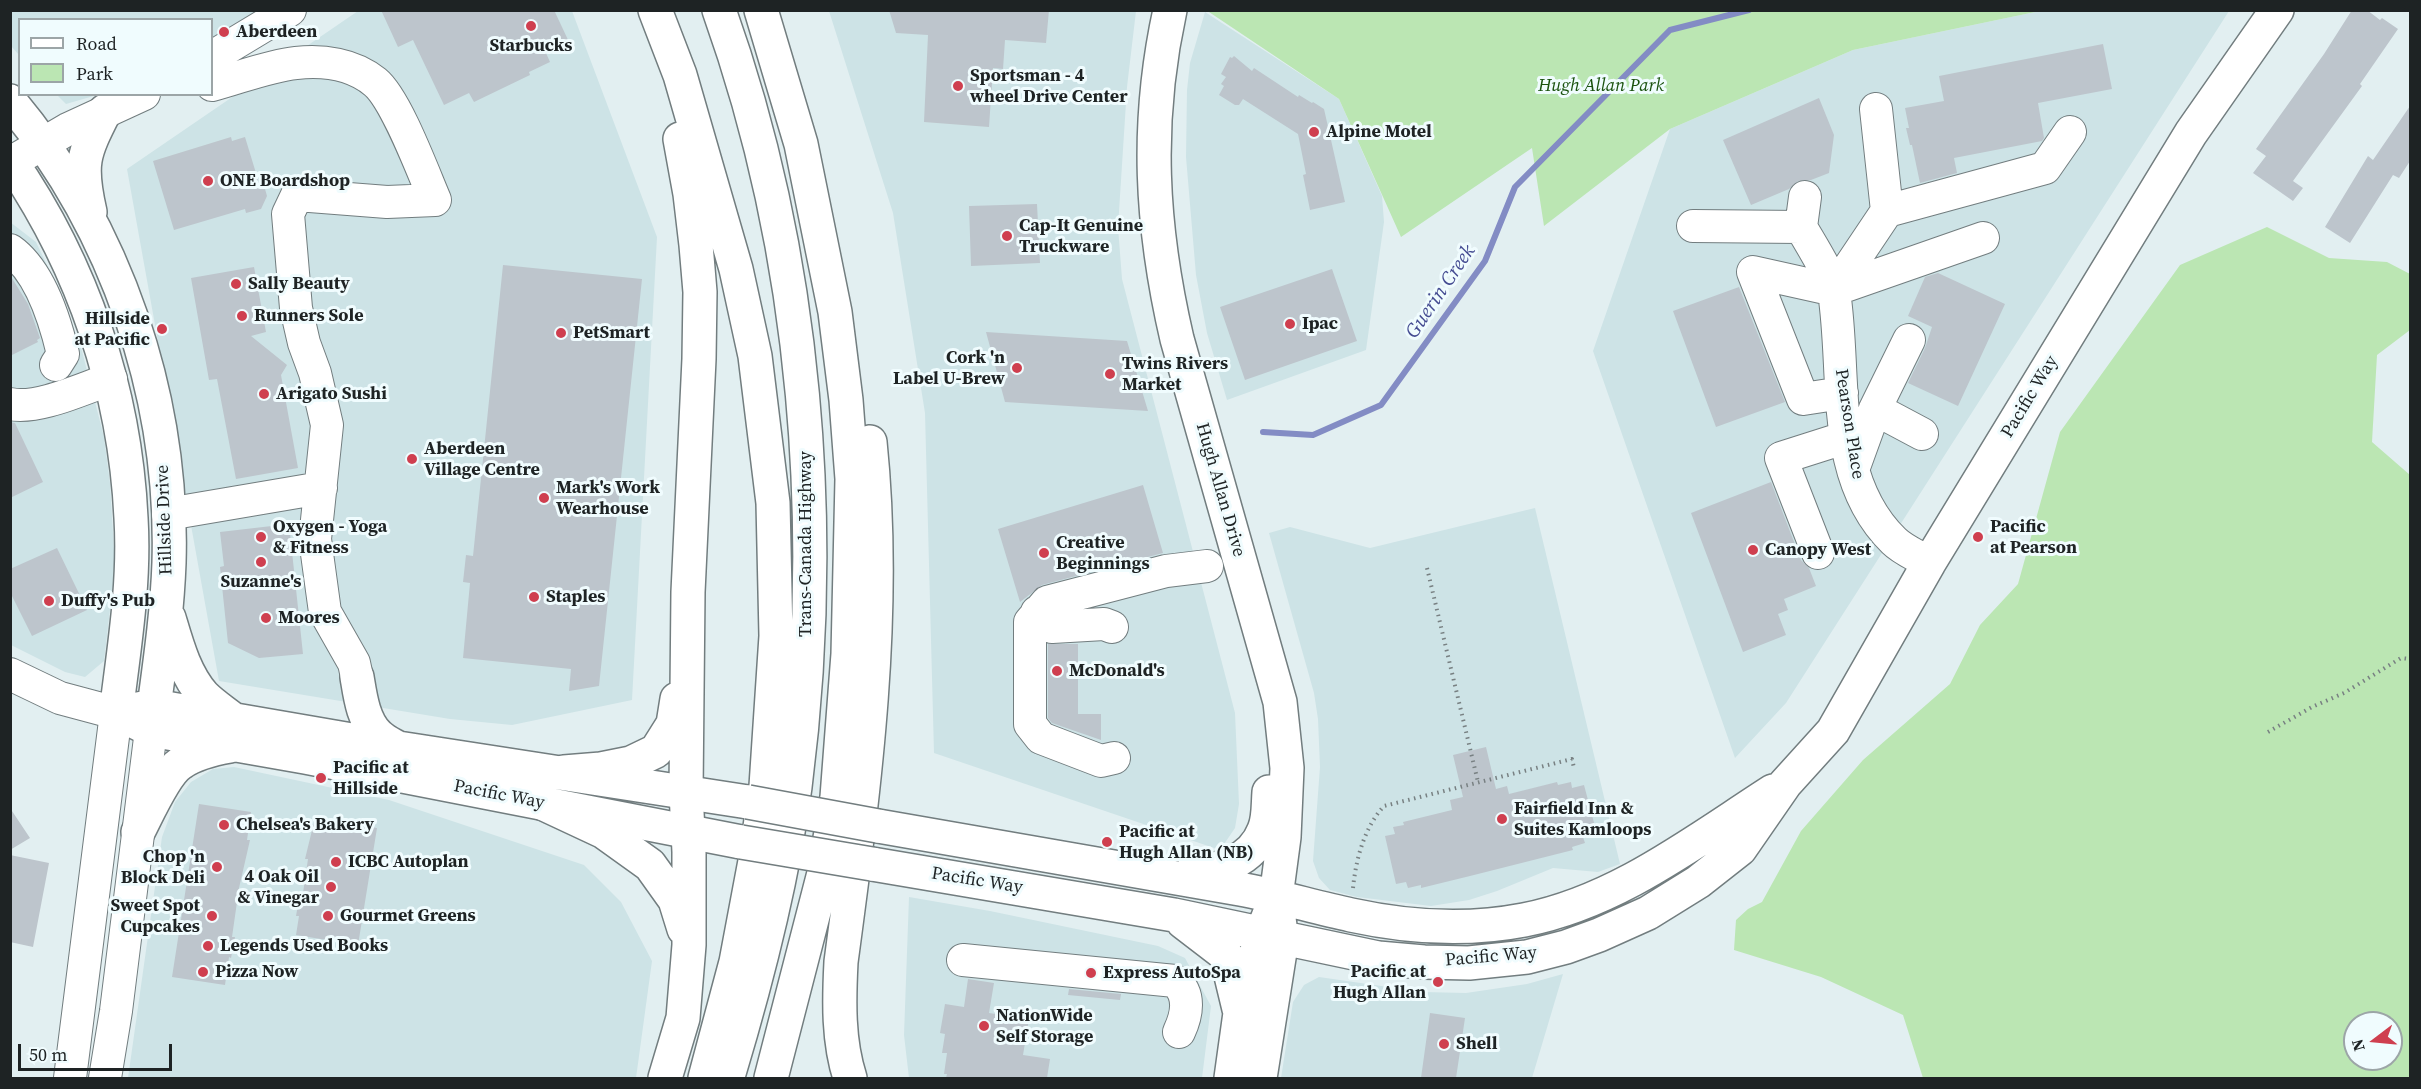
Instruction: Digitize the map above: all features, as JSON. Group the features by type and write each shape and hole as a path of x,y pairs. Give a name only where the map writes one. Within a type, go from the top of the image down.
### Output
{"main road":[{"path":"643,10 670,92 690,194 700,292 688,592 686,792 689,945 683,1018 665,1078"},
{"path":"655,10 680,75 736,269 755,356 773,503 776,636 766,786 755,861 735,962 705,1078"},
{"name":"Trans-Canada Highway","path":"719,10 743,84 763,159 781,242 804,406 810,527 803,706 794,790 751,1000 728,1078"},
{"path":"761,10 801,144 835,312 846,400 852,479 848,654 837,797 824,873 771,1078"},
{"name":"Hugh Allan Drive","path":"1170,10 1158,89 1153,159 1156,224 1164,282 1177,339 1280,702 1287,768 1287,805 1271,937 1260,1078"},
{"name":"Pacific Way","path":"116,713 234,732 542,803 741,842 1174,915 1378,958 1469,963 1527,957 1566,947 1607,932 1648,913 1698,882 1740,849 1785,784 1833,731 1929,563 2191,133 2277,10"},
{"name":"Hillside Drive","path":"10,101 43,142 94,228 116,276 147,366 159,423 168,514 169,564 166,608 152,718"},
{"path":"94,228 84,182 84,159 87,146 105,111"},
{"name":"Hillside Drive","path":"11,162 52,228 84,295 111,379 122,432 132,519 128,609 116,713"},
{"path":"10,206 30,214 52,228"},
{"path":"835,312 868,428 875,487 875,641 869,741 840,970 839,1015 850,1078"},
{"path":"564,772 602,769 631,763 656,751 663,742 673,724 688,592"},
{"path":"138,832 162,787 179,764 207,751 234,732 195,683 178,648 166,608"},
{"path":"309,734 335,727 346,719 357,677"},
{"path":"357,677 370,724 380,737 398,748"},
{"path":"1178,877 1228,866 1243,858 1257,843 1265,828 1280,702"},
{"name":"Pacific Way","path":"234,732 309,734 564,772 1178,877 1382,921 1457,926 1524,920 1583,902 1632,880 1686,849 1785,784"},
{"path":"542,803 604,832 650,865 675,900 689,945"},
{"path":"1632,880 1648,913"},
{"path":"1174,915 1213,943 1226,956 1240,1013"},
{"name":"Hugh Allan Drive","path":"1231,1078 1240,1013 1271,937"}],"street":[{"path":"213,56 290,10"},
{"path":"213,85 295,63 322,62 345,66 360,72 376,83 393,106 435,200 387,202 297,195 288,214 296,309 304,343 315,372 327,425 315,539 325,612 354,663 357,677"},
{"path":"11,162 43,142 139,96"},
{"path":"1834,290 1887,211 1876,110"},
{"path":"1887,211 2045,168 2070,132"},
{"path":"1693,226 1803,212 1834,290"},
{"path":"1842,393 1803,399 1753,272 1834,290 1983,238"},
{"path":"10,250 21,257 30,268 56,325 63,354 56,365"},
{"name":"Pearson Place","path":"1834,290 1842,393 1852,471 1865,505 1894,542 1929,563"},
{"path":"1852,471 1875,409 1909,340"},
{"path":"10,404 21,406 44,401 111,379"},
{"path":"1875,409 1922,434"},
{"path":"1818,553 1781,458 1847,437"},
{"path":"168,514 321,488"},
{"path":"1114,758 1101,761 1041,738 1030,724 1030,622 1047,602 1166,571 1207,566"},
{"path":"1037,612 1052,627 1104,624 1112,627"},
{"name":"Pacific Way","path":"10,674 60,699 116,713"},
{"name":"Hillside Drive","path":"70,1078 116,713"},
{"name":"Hillside Drive","path":"105,1078 116,1011 152,718"},
{"path":"963,960 1175,981 1182,987 1185,1000 1186,1017 1179,1032"},
{"path":"80,1006 116,1011"}],"path":[{"path":"1427,568 1478,782"},
{"path":"2268,732 2312,707 2344,693 2401,658 2410,659"},
{"path":"1352,915 1354,874 1362,844 1375,816 1384,806 1572,759 1574,768"}],"shaded area":[{"name":"Aberdeen","path":"11,11 277,11 213,44 213,18 18,18 18,54 11,46"},
{"name":"Aberdeen Village Centre","path":"358,11 572,11 657,237 632,700 512,725 450,719 219,681 127,169"},
{"path":"829,11 1136,11 1127,87 1118,227 1122,279 1235,713 1239,804 1235,828 1220,850 934,753 925,413 893,213"},
{"path":"2040,11 2229,11 1786,703 1735,758 1593,351 1670,129 1853,50"},
{"path":"1205,12 1339,99 1382,196 1384,222 1366,350 1227,400 1207,333 1196,275 1186,157 1187,90 1190,63"},
{"path":"58,96 94,96 66,104"},
{"path":"10,222 36,242 64,301 82,351 104,437 110,483 115,567 104,661 85,677 65,672 11,645"},
{"path":"1535,508 1620,864 1598,872 1553,868 1469,900 1431,906 1357,897 1330,890 1319,878 1313,861 1320,767 1318,719 1314,693 1269,533 1290,527 1370,548"},
{"path":"234,767 389,800 584,865 621,902 652,961 636,1078 128,1078 162,837 175,802 191,782 213,769"},
{"path":"909,897 990,911 1158,946 1185,958 1211,1006 1202,1078 909,1078 904,1035"},
{"path":"1563,974 1532,1078 1281,1078 1293,1002 1304,985 1319,977 1423,992 1466,993 1527,984"}],"green space":[{"name":"Hugh Allan Park","path":"1206,10 2040,11 1853,50 1670,129 1544,226 1532,148 1401,237 1339,99"},
{"path":"2267,227 2329,258 2387,262 2410,274 2410,330 2377,355 2372,442 2410,475 2410,1078 1923,1078 1903,1015 1821,977 1734,950 1736,920 1748,909 1762,902 1801,831 1863,760 1950,684 1980,625 2018,584 2060,432 2180,265"}],"building":[{"path":"381,10 554,10 569,42 546,53 550,62 529,72 530,75 474,102 469,93 444,105 413,40 398,47"},
{"path":"889,10 1049,10 1046,43 1005,40 1003,69 993,68 989,127 924,122 928,35 896,33"},
{"path":"2352,10 2367,10 2398,29 2360,84 2362,86 2293,181 2303,188 2293,201 2253,173 2266,156 2256,149 2324,54"},
{"path":"2103,44 2112,89 2038,103 2044,138 2042,141 1954,158 1957,173 1920,183 1906,128 1909,128 1905,108 1944,101 1939,76"},
{"name":"Alpine Motel","path":"1234,56 1252,71 1254,68 1298,97 1299,95 1324,109 1345,202 1310,210 1298,134 1243,99 1239,105 1235,105 1219,95 1224,86 1221,84 1226,77 1221,74 1230,57"},
{"path":"1819,98 1834,135 1829,173 1811,180 1798,181 1789,189 1751,205 1723,140"},
{"path":"2410,106 2410,161 2399,178 2393,175 2350,243 2325,227 2368,156 2373,160"},
{"path":"231,137 232,141 245,137 259,183 263,182 267,196 261,209 246,213 245,209 174,230 153,161"},
{"path":"1037,204 1040,263 971,266 969,206"},
{"path":"503,265 642,279 599,686 569,691 571,669 463,658 470,583 463,582 466,555 473,556"},
{"path":"254,267 266,332 251,336 287,365 281,375 298,468 236,479 217,379 209,380 191,278"},
{"path":"1332,269 1357,341 1245,380 1220,307"},
{"path":"1938,273 2005,304 1958,406 1908,383 1925,348 1932,327 1908,316 1925,277"},
{"path":"10,275 28,304 40,338 38,342 10,356"},
{"path":"1739,287 1785,402 1716,427 1673,311"},
{"path":"986,332 1127,341 1148,411 1005,402"},
{"path":"10,422 15,423 43,482 10,498"},
{"name":"Canopy West","path":"1771,482 1801,560 1809,568 1816,586 1784,599 1788,610 1778,614 1786,635 1743,652 1691,513"},
{"path":"1143,485 1163,553 1042,585 1020,602 998,529"},
{"path":"289,524 303,654 259,658 228,643 220,567 224,566 220,532"},
{"name":"Duffy's Pub","path":"57,548 87,610 32,636 10,592 10,569"},
{"path":"1048,644 1078,644 1078,714 1101,714 1101,740 1052,723 1048,718"},
{"name":"Fairfield Inn & Suites Kamloops","path":"1486,747 1496,789 1507,786 1509,794 1557,782 1558,785 1571,782 1572,788 1584,785 1597,834 1583,837 1585,843 1572,847 1573,850 1470,876 1421,888 1421,885 1408,888 1406,882 1396,884 1385,836 1395,834 1393,827 1404,825 1403,822 1452,810 1450,800 1463,797 1453,755"},
{"path":"199,804 251,812 247,840 250,840 239,888 232,937 235,937 225,985 172,977"},
{"path":"10,808 30,838 10,850"},
{"path":"315,818 377,828 358,945 296,935 299,916 296,916 300,893 303,893 308,859 305,859"},
{"path":"10,855 49,863 33,947 10,942"},
{"name":"NationWide Self Storage","path":"968,979 994,983 989,1013 1029,1019 1023,1055 1050,1059 1047,1078 946,1078 947,1074 944,1074 947,1053 942,1053 945,1034 940,1033 945,1004 964,1007"},
{"path":"1069,989 1121,994 1120,1000 1068,995"},
{"name":"Shell","path":"1430,1013 1465,1018 1456,1078 1421,1078"}],"waterway":[{"name":"Guerin Creek","path":"1263,432 1313,435 1381,405 1485,261 1515,187 1670,30 1749,10"}],"place":[{"name":"Starbucks","path":"531,26"},
{"name":"Aberdeen","path":"224,32"},
{"name":"Sportsman - 4 wheel Drive Center","path":"958,86"},
{"name":"Alpine Motel","path":"1314,132"},
{"name":"ONE Boardshop","path":"208,181"},
{"name":"Cap-It Genuine Truckware","path":"1007,236"},
{"name":"Sally Beauty","path":"236,284"},
{"name":"Runners Sole","path":"242,316"},
{"name":"Ipac","path":"1290,324"},
{"name":"Hillside at Pacific","path":"162,329"},
{"name":"PetSmart","path":"561,333"},
{"name":"Cork 'n Label U-Brew","path":"1017,368"},
{"name":"Twins Rivers Market","path":"1110,374"},
{"name":"Arigato Sushi","path":"264,394"},
{"name":"Aberdeen Village Centre","path":"412,459"},
{"name":"Mark's Work Wearhouse","path":"544,498"},
{"name":"Oxygen - Yoga & Fitness","path":"261,537"},
{"name":"Pacific at Pearson","path":"1978,537"},
{"name":"Canopy West","path":"1753,550"},
{"name":"Creative Beginnings","path":"1044,553"},
{"name":"Suzanne's","path":"261,562"},
{"name":"Staples","path":"534,597"},
{"name":"Duffy's Pub","path":"49,601"},
{"name":"Moores","path":"266,618"},
{"name":"McDonald's","path":"1057,671"},
{"name":"Pacific at Hillside","path":"321,778"},
{"name":"Fairfield Inn & Suites Kamloops","path":"1502,819"},
{"name":"Chelsea's Bakery","path":"224,825"},
{"name":"Pacific at Hugh Allan (NB)","path":"1107,842"},
{"name":"ICBC Autoplan","path":"336,862"},
{"name":"Chop 'n Block Deli","path":"217,867"},
{"name":"4 Oak Oil & Vinegar","path":"331,887"},
{"name":"Sweet Spot Cupcakes","path":"212,916"},
{"name":"Gourmet Greens","path":"328,916"},
{"name":"Legends Used Books","path":"208,946"},
{"name":"Pizza Now","path":"203,972"},
{"name":"Express AutoSpa","path":"1091,973"},
{"name":"Pacific at Hugh Allan","path":"1438,982"},
{"name":"NationWide Self Storage","path":"984,1026"},
{"name":"Shell","path":"1444,1044"}]}
